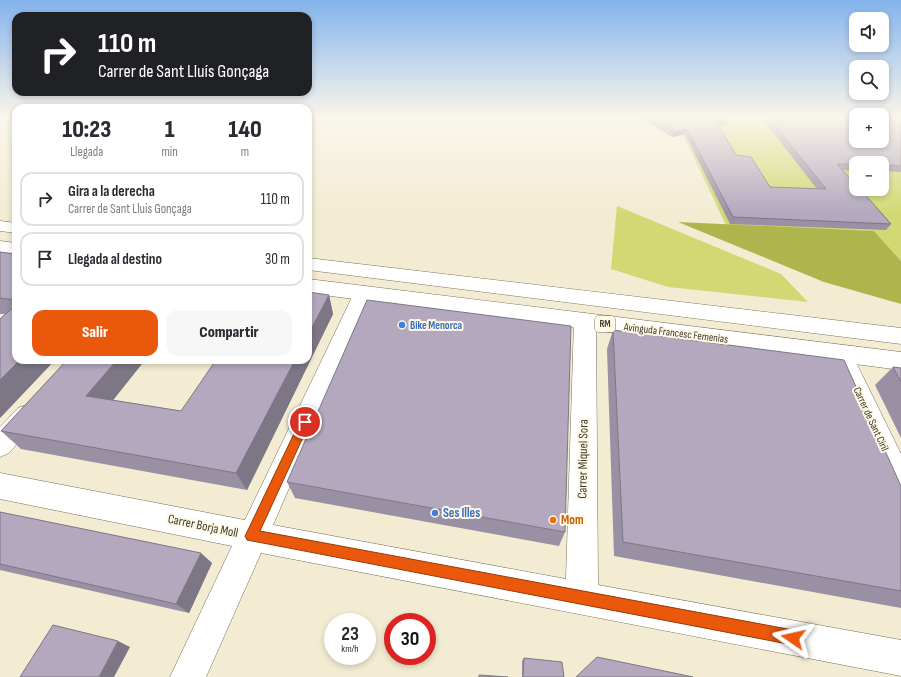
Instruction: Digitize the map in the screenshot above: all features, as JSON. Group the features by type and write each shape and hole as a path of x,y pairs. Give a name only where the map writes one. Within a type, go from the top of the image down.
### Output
{"street":[{"path":"0,226 12,228"},
{"path":"0,247 12,248"},
{"name":"RM","path":"312,264 901,336"},
{"name":"Avinguda Francesc Femenias","path":"312,286 901,361"},
{"path":"188,677 364,293"},
{"name":"Carrer Miquel Sora","path":"582,597 586,321"},
{"name":"Carrer de Sant Ciril","path":"841,354 901,484"},
{"path":"0,445 40,401"},
{"name":"Carrer Borja Moll","path":"0,486 211,526 252,536 901,658"}],"green space":[{"path":"690,150 901,150 901,261 874,231 726,225"},
{"path":"617,206 781,274 808,302 668,287 611,269"},
{"path":"678,222 874,231 901,261 901,304 824,282"}],"building":[{"path":"698,150 733,150 736,155 751,157 770,187 826,189 794,150 901,150 901,166 889,165 889,156 849,156 849,164 837,164 849,177 849,196 866,196 891,224 733,217"},
{"path":"0,252 12,254 12,300 0,298"},
{"path":"312,293 329,295 312,327"},
{"path":"367,300 571,326 565,532 287,482"},
{"path":"12,308 12,364 16,364 0,380 0,319"},
{"path":"613,330 844,360 901,486 901,591 623,542"},
{"path":"63,364 114,364 86,396 181,411 213,364 293,364 236,473 1,431"},
{"path":"893,367 901,368 901,382"},
{"path":"0,512 201,553 176,604 0,564"},
{"path":"53,625 118,641 99,677 20,677"},
{"path":"597,657 693,677 576,677"},
{"path":"524,658 562,662 564,677 523,677"},
{"path":"479,675 508,677 479,677"}],"place":[{"name":"Bike Menorca","path":"402,325"},
{"name":"Ses Illes","path":"435,513"},
{"name":"Mom","path":"553,520"}],"route":[{"path":"305,422 252,536 552,591 793,638"}]}
